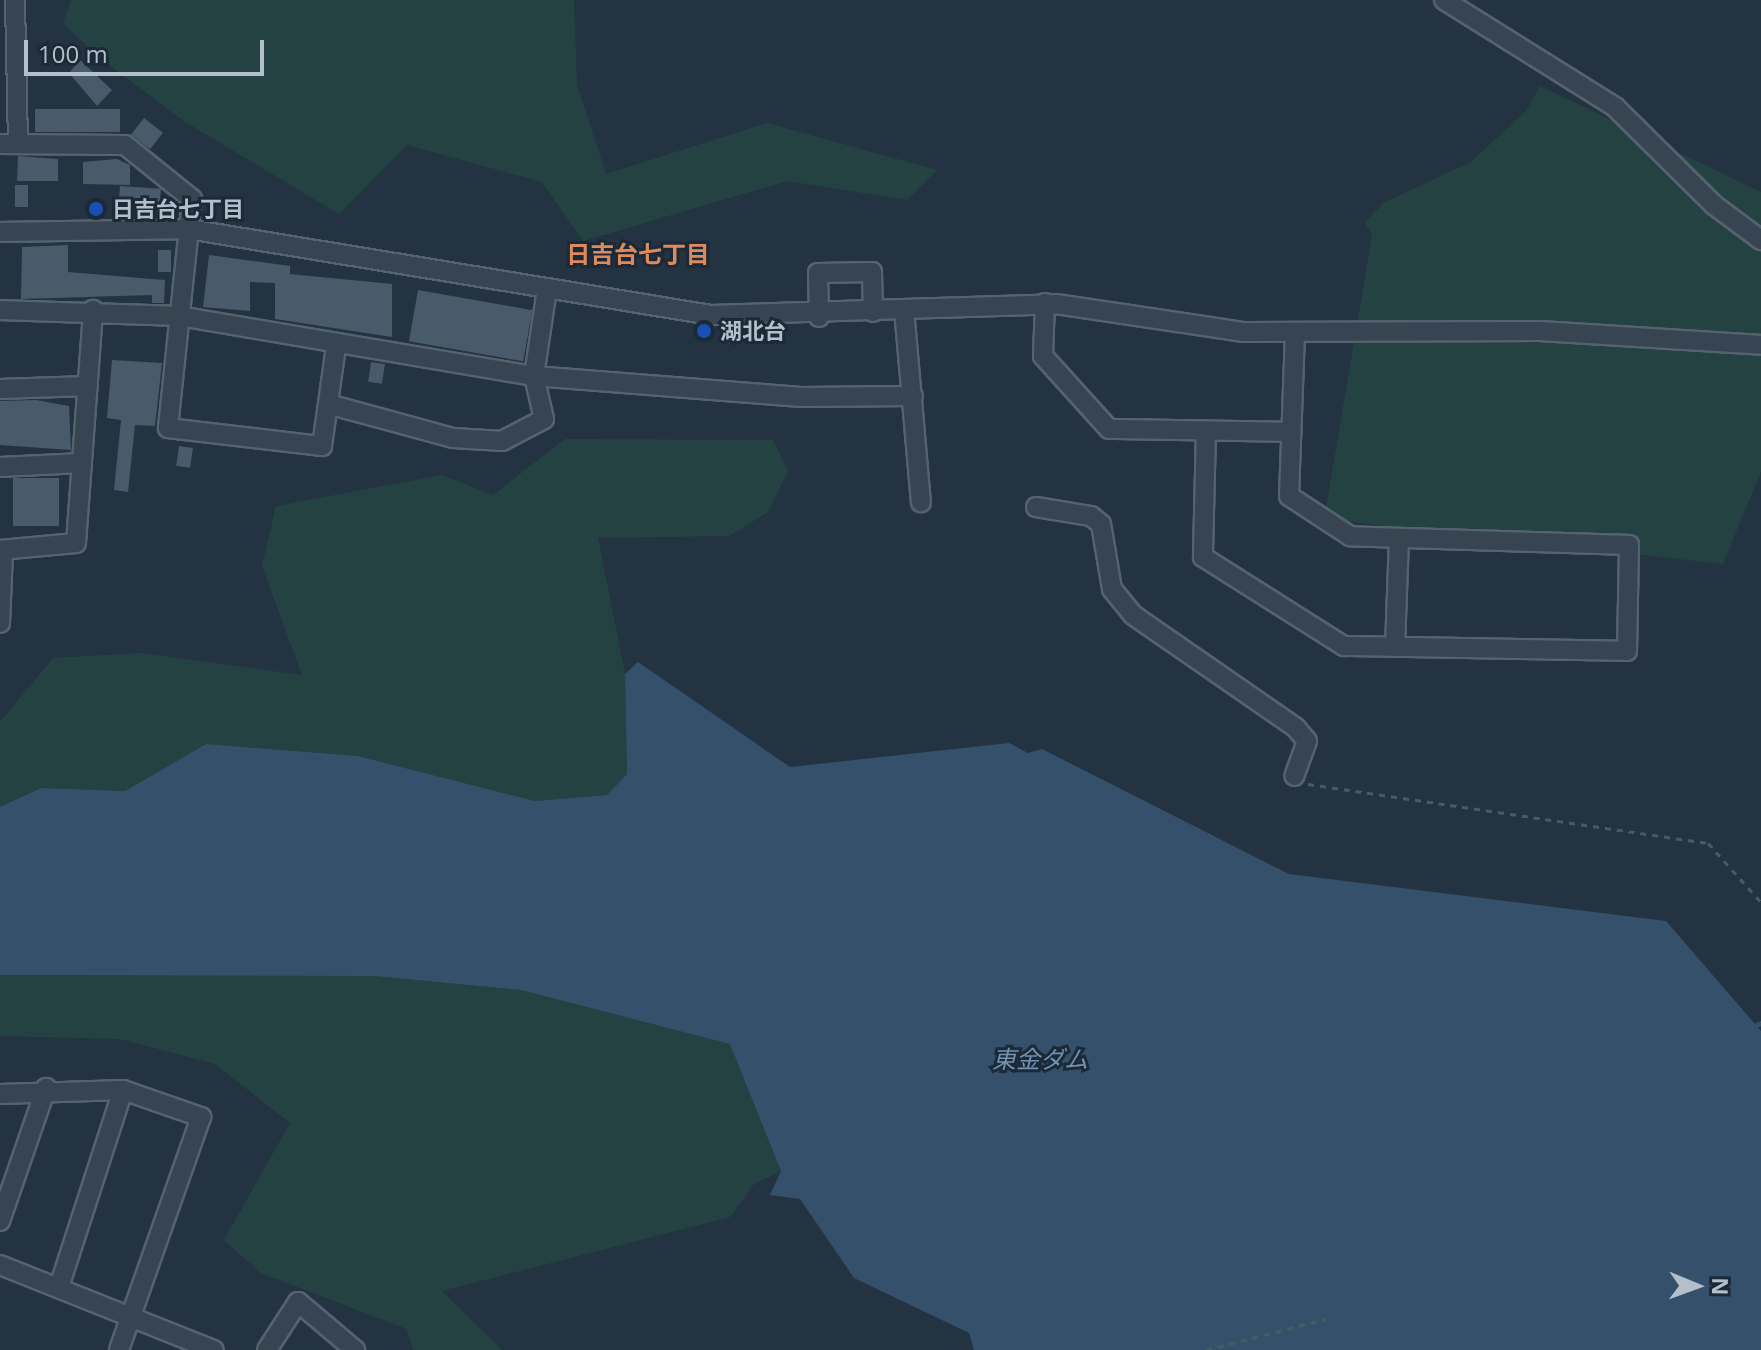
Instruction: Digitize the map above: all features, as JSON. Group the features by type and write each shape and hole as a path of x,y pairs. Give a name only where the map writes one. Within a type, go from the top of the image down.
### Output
{"street":[{"path":"15,0 9,144 125,145 192,199 168,428 322,446 336,347"},
{"path":"1444,0 1615,107 1714,205 1761,240"},
{"path":"0,232 188,229 711,315 819,317 904,309 1045,303 1295,334 1541,331 1761,345"},
{"path":"819,317 818,273 872,272 873,312"},
{"path":"328,404 453,438 502,441 544,419 534,376 547,289"},
{"path":"1045,303 1043,356 1109,429 1291,432"},
{"path":"904,309 921,502"},
{"path":"0,310 93,310 179,316 336,347 534,376 801,397 913,396"},
{"path":"0,623 2,550 76,543 93,310"},
{"path":"1206,431 1203,557 1344,646 1627,651 1629,545 1399,540 1350,536 1289,496 1295,334"},
{"path":"0,389 88,386"},
{"path":"0,467 82,463"},
{"path":"1036,507 1091,516 1101,524 1112,589 1133,615 1296,728 1307,741 1294,776"},
{"path":"1395,647 1399,540"},
{"path":"0,1221 46,1088"},
{"path":"0,1094 46,1088 123,1090 201,1117 119,1350"},
{"path":"59,1287 123,1090"},
{"path":"0,1265 132,1313 214,1350"},
{"path":"267,1350 298,1302 355,1350"}],"path":[{"path":"1294,776 1309,785 1708,843 1761,902"},
{"path":"1206,1350 1325,1319"}],"green space":[{"path":"71,0 574,0 577,85 606,174 767,123 937,170 907,200 787,181 583,241 542,182 407,145 339,214 182,120 96,55 63,23"},
{"path":"1540,86 1761,192 1761,471 1723,564 1324,519 1372,236 1365,222 1385,202 1471,162 1526,111"},
{"path":"565,439 773,440 788,471 768,512 729,536 598,538 625,674 627,774 607,795 535,801 358,756 206,744 125,791 41,788 0,807 0,722 53,658 142,653 302,675 262,566 276,506 442,475 493,495"},
{"path":"0,975 374,976 521,990 731,1044 781,1171 754,1184 730,1217 442,1291 502,1350 413,1350 407,1329 261,1273 224,1240 290,1123 215,1064 120,1039 0,1036"}],"water":[{"name":"東金ダム","path":"638,662 790,767 1009,743 1028,753 1042,749 1289,874 1666,921 1761,1031 1761,1350 974,1350 969,1333 854,1278 800,1199 770,1195 781,1171 730,1044 521,990 374,976 0,975 0,807 41,788 125,791 206,744 358,756 535,801 607,795 627,774 625,674"}],"building":[{"path":"80,60 112,90 97,106 69,73"},
{"path":"35,109 120,109 120,132 35,132"},
{"path":"144,118 163,133 150,149 131,135"},
{"path":"18,156 58,159 58,181 17,181"},
{"path":"117,159 130,165 130,185 83,184 83,162"},
{"path":"15,185 28,185 28,207 15,207"},
{"path":"120,186 161,189 159,212 118,209"},
{"path":"68,245 68,272 165,280 164,303 152,303 152,295 21,299 22,247"},
{"path":"158,250 171,250 171,272 158,272"},
{"path":"209,255 290,266 290,274 392,284 392,337 275,319 275,283 250,282 250,311 203,307"},
{"path":"418,290 532,310 523,361 409,341"},
{"path":"112,360 162,363 155,426 135,425 128,492 114,490 121,420 107,418"},
{"path":"371,362 385,364 382,384 368,382"},
{"path":"36,400 69,406 71,450 0,445 0,401"},
{"path":"179,446 193,448 190,468 176,466"},
{"path":"13,478 59,478 59,526 13,526"}],"waterway":[{"path":"1756,1025 1761,1023"}],"place":[{"name":"日吉台七丁目","path":"96,209"},
{"name":"湖北台","path":"704,331"}],"district":[{"name":"日吉台七丁目","path":"638,254"}]}
